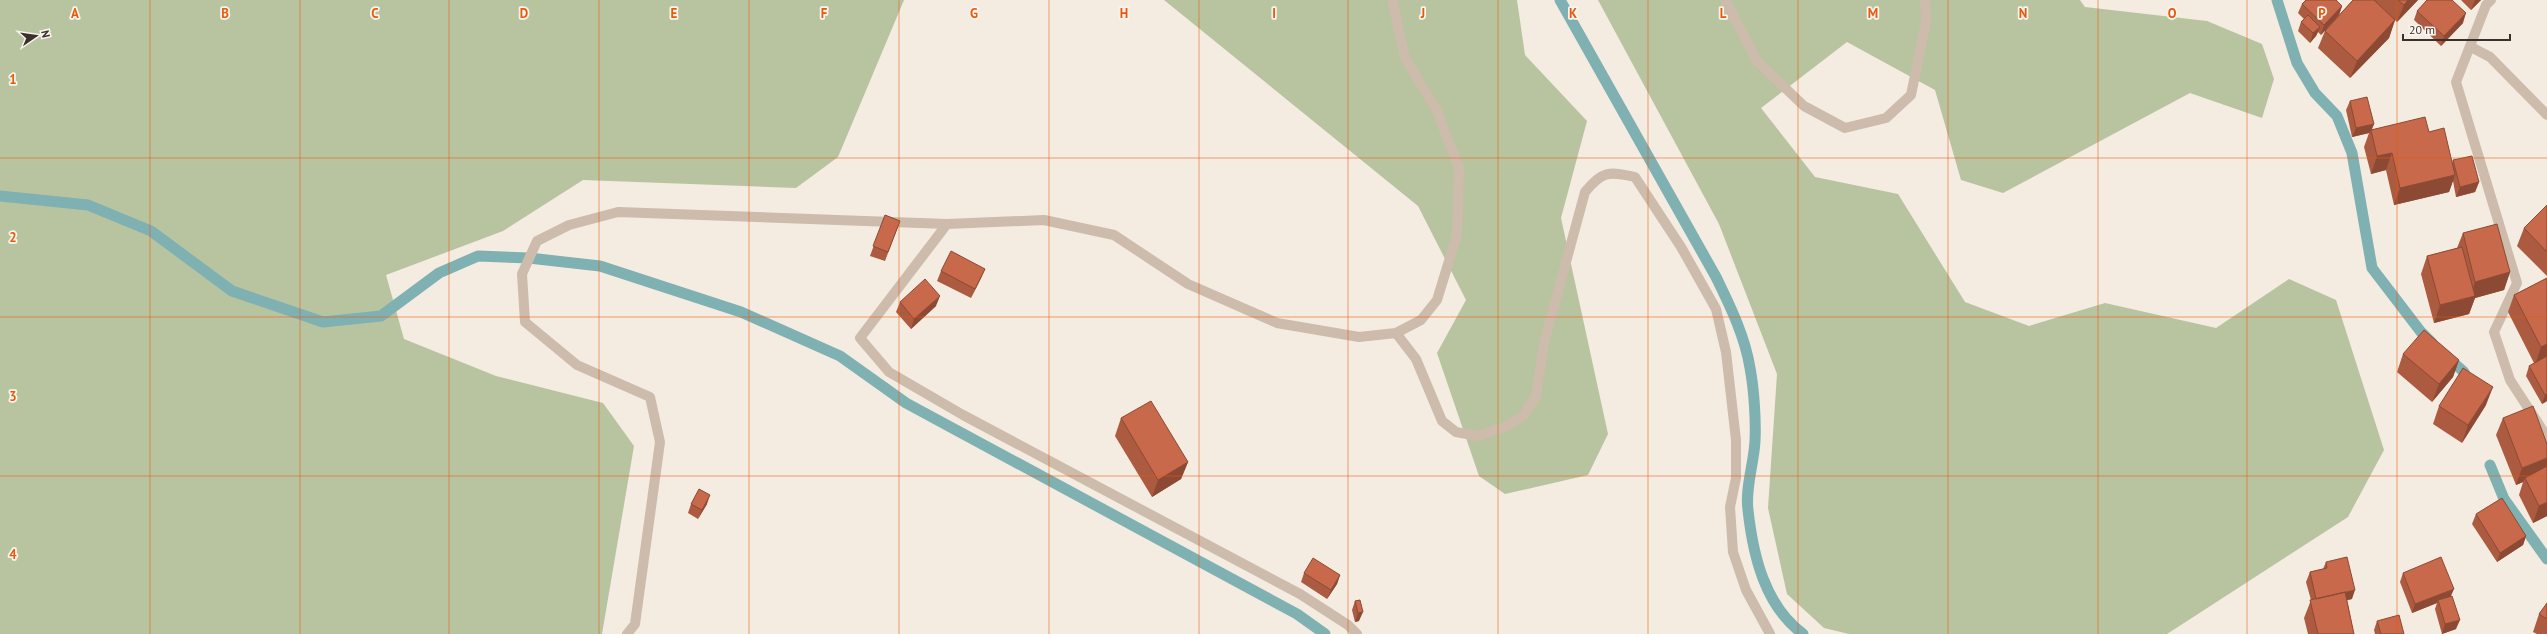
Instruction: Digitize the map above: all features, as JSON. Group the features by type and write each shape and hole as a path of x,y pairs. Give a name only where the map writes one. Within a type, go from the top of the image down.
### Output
{"street":[{"path":"627,634 635,624 660,442 650,398 577,365 525,322 522,274 537,241 569,225 618,212 947,224 1044,220 1114,235 1188,284 1277,323 1359,337 1396,332 1421,320 1437,300 1457,235 1459,168 1437,111 1405,58 1392,0"},
{"path":"1724,0 1757,62 1804,106 1845,128 1886,118 1911,95 1926,21 1925,0"},
{"path":"2491,0 2486,5 2471,47 2456,82 2517,283 2494,332 2510,380 2547,437"},
{"path":"2471,47 2490,57 2547,115"},
{"path":"1396,332 1416,359 1442,421 1456,432 1478,436 1505,427 1523,416 1536,396 1544,342 1585,192 1598,177 1617,173 1635,177 1682,248 1716,309 1726,352 1736,440 1736,478 1730,507 1734,552 1746,590 1770,634"},
{"path":"947,224 860,338 889,372 963,415 1300,594 1348,625 1357,634"}],"green space":[{"path":"0,0 904,0 838,157 796,188 583,180 503,231 386,275 404,339 496,376 603,403 634,446 602,634 0,634"},
{"path":"1164,0 1517,0 1525,55 1587,121 1561,218 1608,434 1588,475 1505,494 1479,476 1437,353 1466,300 1418,206"},
{"path":"1598,0 2080,0 2085,7 2207,21 2262,44 2274,79 2262,118 2190,93 2003,193 1961,180 1935,90 1847,42 1761,108 1815,177 1898,194 1965,302 2029,326 2105,303 2216,328 2289,279 2336,300 2384,450 2348,517 2167,634 1849,634 1824,628 1787,594 1768,508 1777,374 1719,224"}],"building":[{"path":"2306,0 2336,0 2342,6 2324,25 2302,4"},
{"path":"2353,0 2374,0 2395,20 2357,61 2325,31"},
{"path":"2398,0 2408,0 2404,5"},
{"path":"2427,0 2452,0 2466,13 2444,36 2417,11"},
{"path":"2308,15 2320,27 2313,33 2301,22"},
{"path":"2367,97 2374,124 2356,128 2350,101"},
{"path":"2425,117 2429,132 2444,128 2455,175 2400,188 2392,153 2377,156 2371,130"},
{"path":"2472,156 2479,182 2460,187 2453,160"},
{"path":"2547,205 2547,252 2524,228"},
{"path":"885,215 900,221 888,252 873,246"},
{"path":"2497,224 2510,272 2475,282 2463,233"},
{"path":"2462,247 2475,296 2440,305 2427,256"},
{"path":"951,251 985,269 975,289 941,271"},
{"path":"2547,278 2547,344 2541,347 2514,295"},
{"path":"925,279 940,296 914,319 900,302"},
{"path":"2424,330 2459,360 2439,384 2403,354"},
{"path":"2547,356 2547,394 2545,395 2529,366"},
{"path":"2463,368 2493,387 2468,425 2439,406"},
{"path":"1151,401 1188,462 1158,480 1121,418"},
{"path":"2533,406 2547,444 2547,458 2522,468 2503,418"},
{"path":"2547,466 2547,502 2539,506 2525,478"},
{"path":"699,489 710,495 702,510 691,504"},
{"path":"2502,498 2526,536 2500,553 2476,514"},
{"path":"2347,557 2355,590 2316,599 2310,572 2327,568 2326,562"},
{"path":"2441,557 2454,589 2415,604 2403,573"},
{"path":"1313,558 1340,575 1331,590 1304,573"},
{"path":"2345,592 2354,634 2318,634 2310,600"},
{"path":"2452,596 2460,620 2445,624 2438,600"},
{"path":"1360,600 1363,612 1358,613 1355,601"},
{"path":"2547,603 2547,619 2539,614"},
{"path":"2399,615 2404,634 2381,634 2377,621"}],"waterway":[{"path":"1560,0 1716,277 1727,299 1745,344 1751,376 1755,424 1755,441 1747,502 1753,545 1763,579 1770,595 1790,623 1803,634"},
{"path":"2277,0 2297,63 2315,93 2337,116 2352,153 2372,268 2421,332 2432,343"},
{"path":"0,196 88,205 151,231 232,291 323,322 381,316 439,273 478,256 529,258 600,266 741,312 840,356 906,403 1297,614 1325,634"},
{"path":"2446,356 2464,372"},
{"path":"2490,465 2504,499 2547,559"}]}
